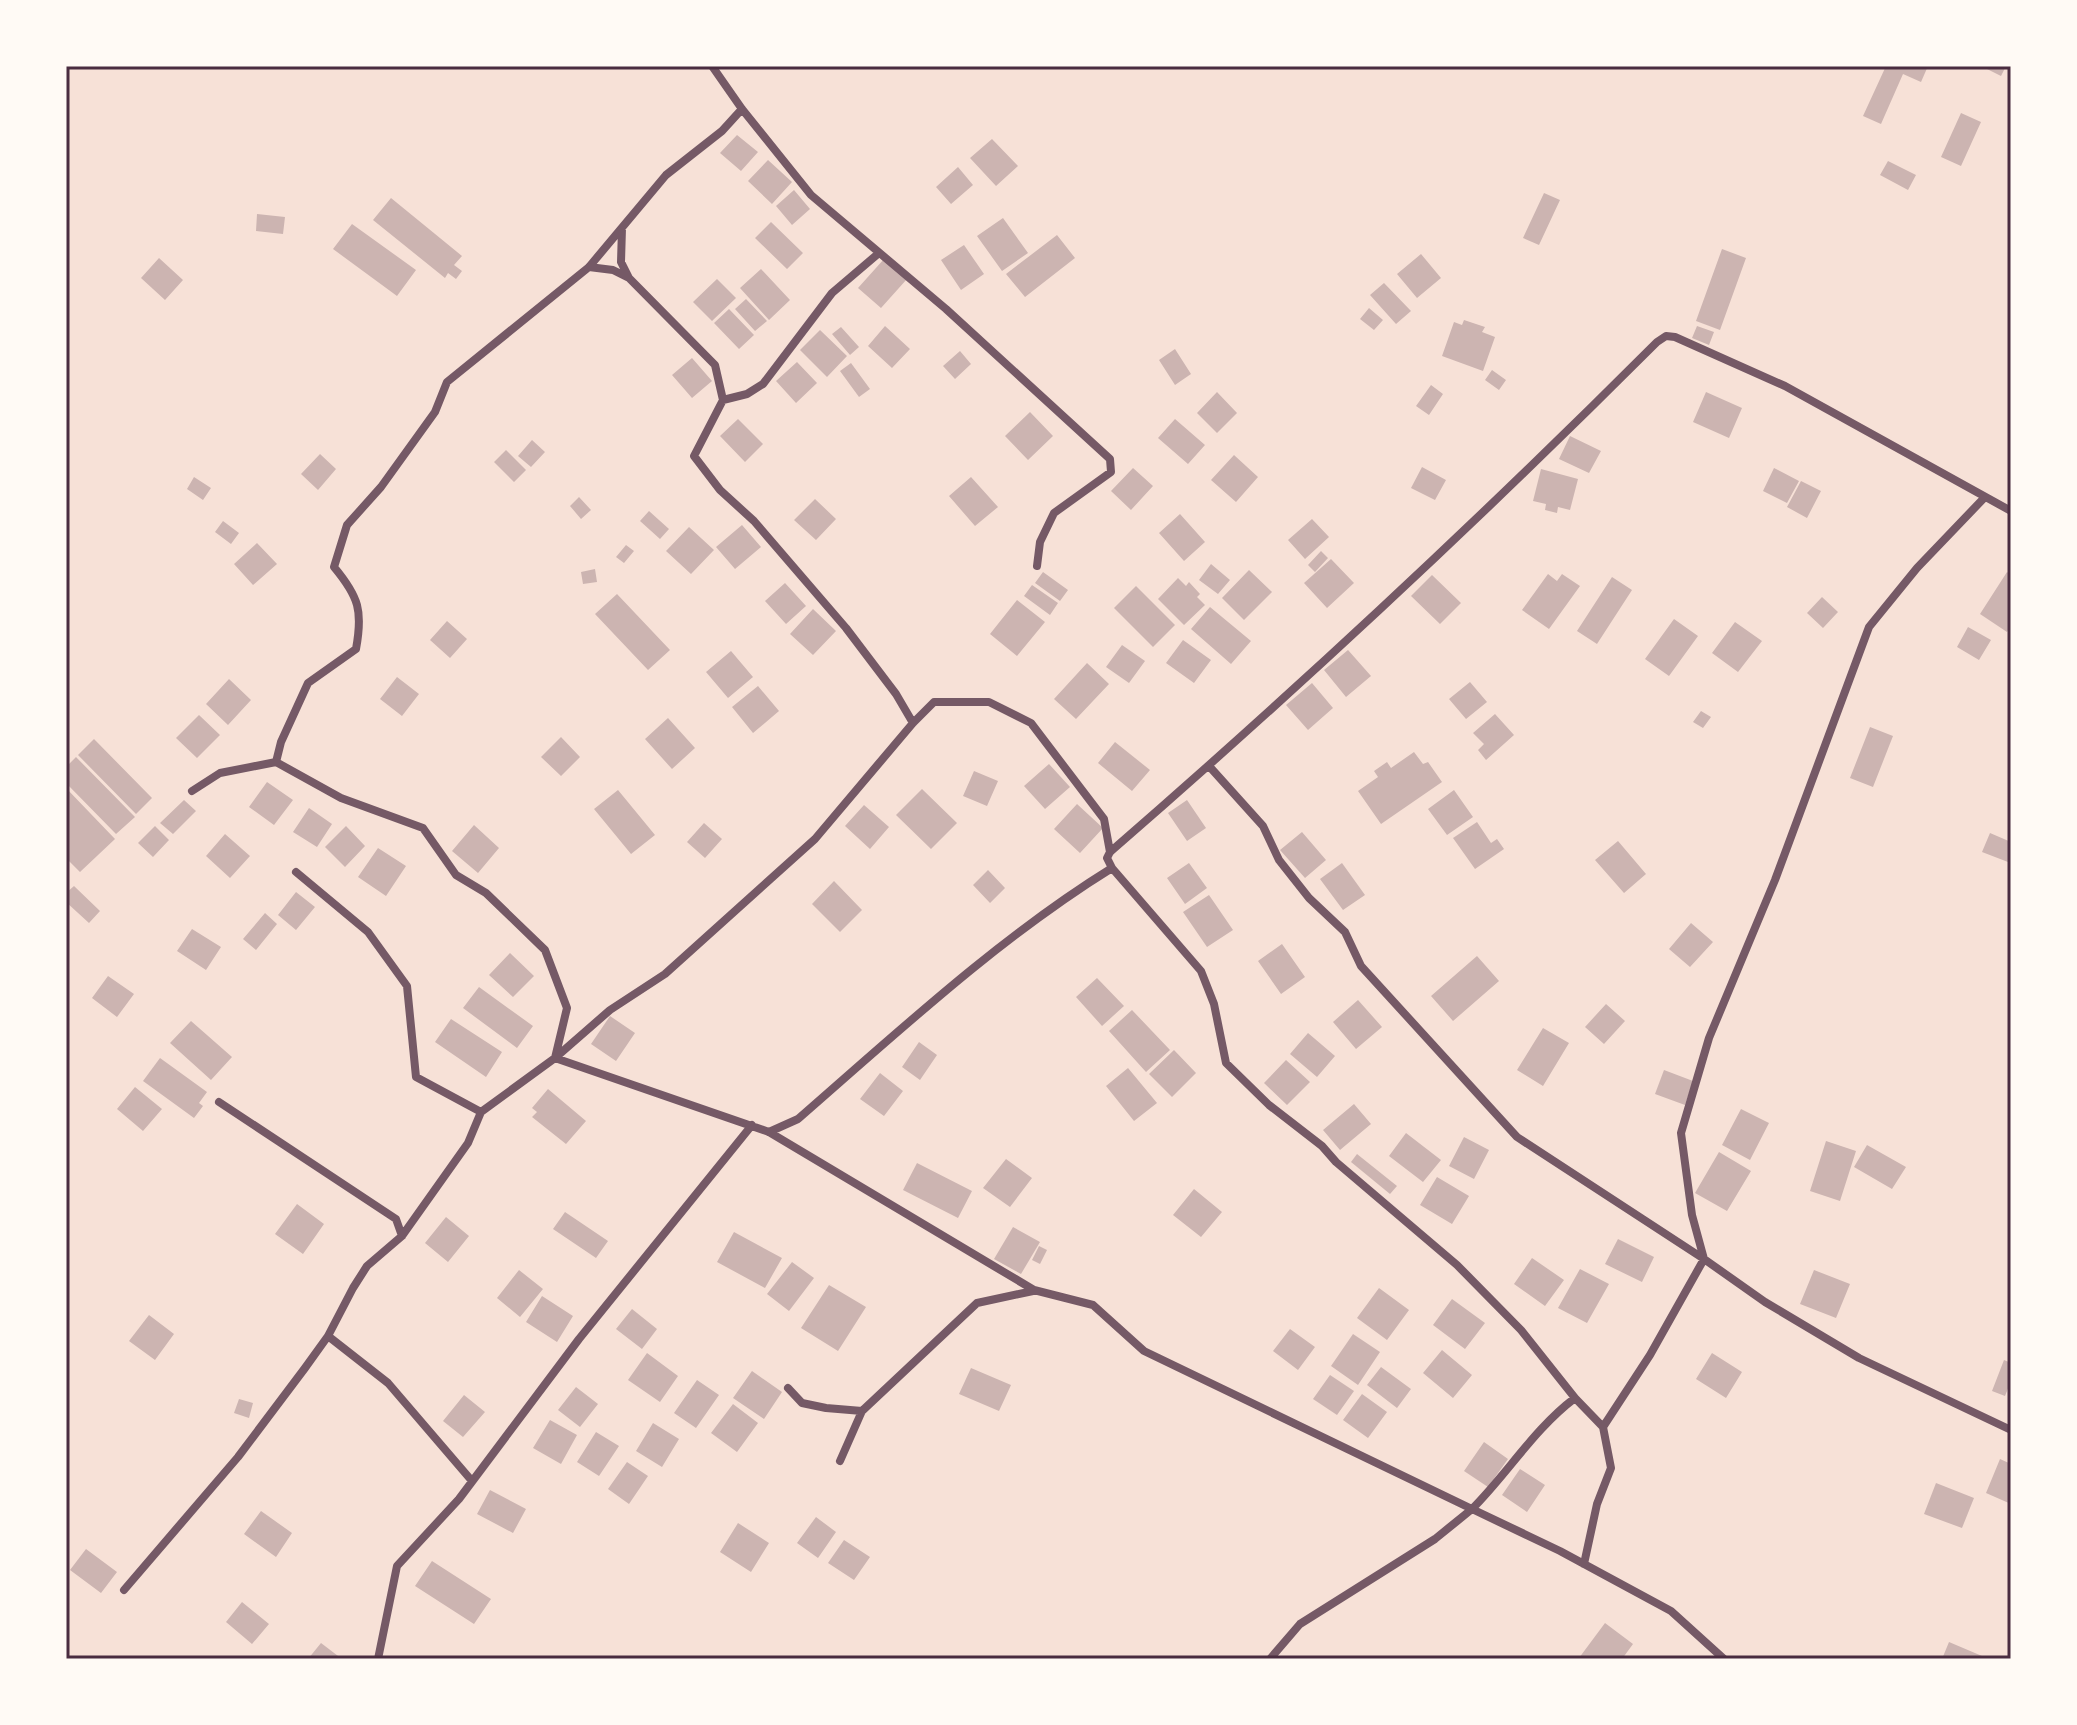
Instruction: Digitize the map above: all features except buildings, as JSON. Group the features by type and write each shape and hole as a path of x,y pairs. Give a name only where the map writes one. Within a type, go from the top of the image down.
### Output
{"street":[{"path":"712,66 811,195 946,309 1110,459 1111,472 1054,513 1040,542 1037,566"},
{"path":"276,762 281,742 308,683 356,649 362,620 353,590 334,567 347,525 381,487 435,412 447,382 589,267 666,175 722,131 742,109"},
{"path":"622,227 621,262 629,278 715,365 723,400 694,456 720,490 754,521 846,628 896,694 913,723"},
{"path":"723,400 747,394 763,384 832,293 879,253"},
{"path":"589,267 613,270 629,278"},
{"path":"1584,1564 1597,1504 1611,1468 1603,1427 1575,1398 1521,1330 1457,1265 1336,1162 1322,1146 1269,1105 1226,1063 1214,1004 1201,971 1112,868 1107,858 1110,852 1418,575 1666,336 1675,337 1785,386 2011,511"},
{"path":"1603,1427 1650,1355 1704,1259 1692,1215 1681,1133 1709,1038 1775,880 1869,627 1917,568 1985,497"},
{"path":"124,1590 238,1457 328,1336 367,1266 402,1236 468,1143 481,1112 555,1058 610,1010 665,974 815,839 934,702 989,702 1031,723 1104,819 1110,852"},
{"path":"192,791 220,773 276,762 341,798 423,828 456,875 486,893 545,950 567,1008 555,1058"},
{"path":"1209,766 1263,826 1279,860 1309,898 1345,932 1361,966 1517,1137 1765,1302 1859,1358 2011,1430"},
{"path":"769,1132 798,1119 946,991 1082,887 1112,868"},
{"path":"296,872 368,932 407,986 416,1077 481,1112"},
{"path":"555,1058 769,1132 1034,1290 1093,1305 1144,1351 1584,1564 1671,1611 1724,1659"},
{"path":"219,1102 396,1219 402,1236"},
{"path":"378,1659 397,1566 459,1499 579,1339 752,1125"},
{"path":"840,1461 862,1411 977,1303 1034,1290"},
{"path":"328,1336 388,1383 472,1481"},
{"path":"788,1388 802,1403 862,1411"},
{"path":"1270,1659 1300,1624 1435,1539 1472,1509 1552,1415 1575,1398"}]}
